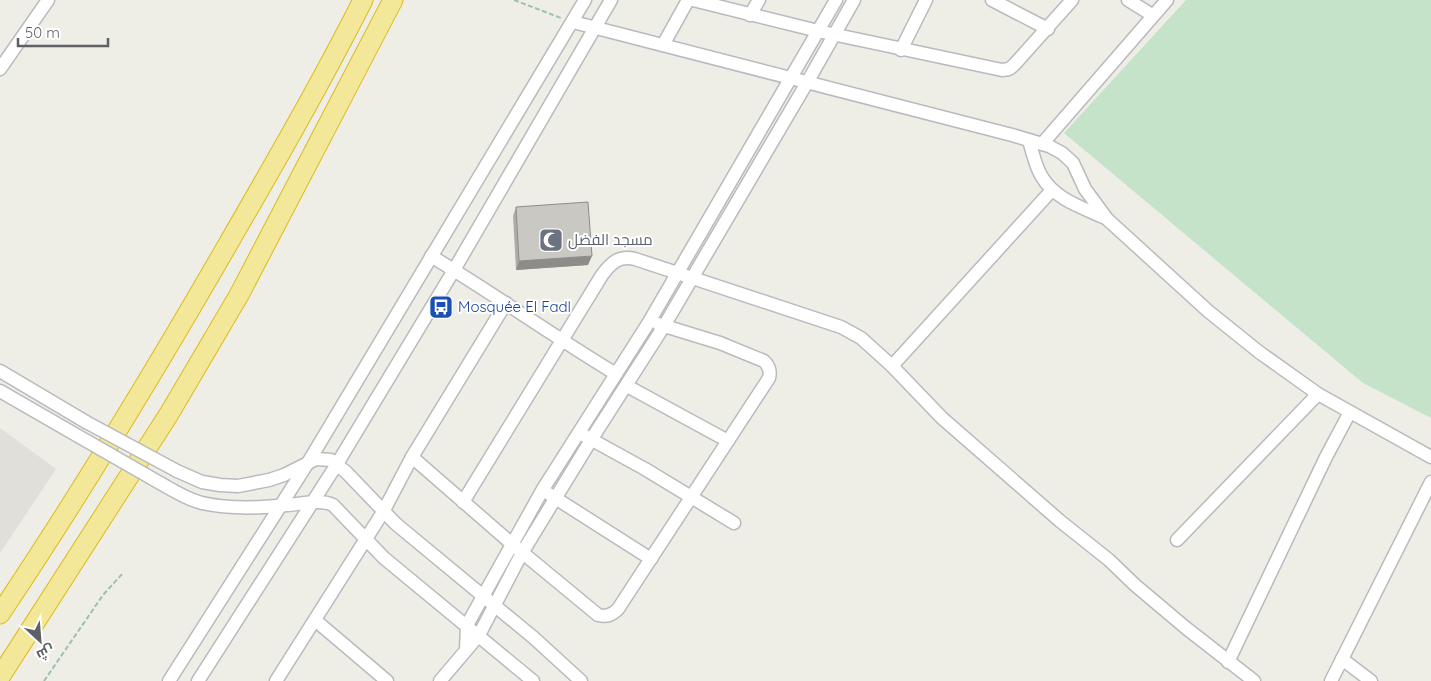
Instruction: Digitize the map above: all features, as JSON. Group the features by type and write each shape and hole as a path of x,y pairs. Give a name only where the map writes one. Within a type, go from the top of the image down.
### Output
{"highway":[{"path":"0,614 34,564 172,340 263,184 363,0"},
{"path":"0,677 169,414 239,295 393,0"}],"street":[{"path":"0,69 48,0"},
{"path":"169,681 309,461 586,0"},
{"path":"198,681 337,464 454,270 611,0"},
{"path":"663,45 688,0"},
{"path":"693,0 901,50 1006,70 1014,65 1048,29 1072,0"},
{"path":"750,14 758,0"},
{"path":"466,650 467,625 482,595 543,490 649,322 836,0"},
{"path":"440,681 479,635 522,553 664,326 854,0"},
{"path":"901,50 926,0"},
{"path":"992,0 1048,29"},
{"path":"1128,0 1152,15"},
{"path":"1107,219 1065,199 1046,184 1038,169 1036,142 1167,0"},
{"path":"573,22 808,81 1012,135 1056,149 1068,158 1077,170 1088,194 1107,219 1234,333 1318,394 1431,457"},
{"path":"892,366 1052,190"},
{"path":"431,256 616,374"},
{"path":"463,502 602,275 610,264 627,257 841,327 861,338 892,366 942,418 1060,522 1109,560 1135,585 1228,662 1254,681"},
{"path":"276,681 366,540 412,457 506,303"},
{"path":"412,457 522,553 598,615 614,614 692,498 769,378 770,373 764,361 720,343 649,322"},
{"path":"0,371 86,422 177,471 202,482 238,486 284,475 316,459 323,458 337,464 383,512 534,638 581,681"},
{"path":"627,386 728,441"},
{"path":"0,391 184,497 202,503 221,506 280,506 328,502 334,505 384,558 534,681"},
{"path":"1177,540 1318,394"},
{"path":"1228,662 1319,471 1350,412"},
{"path":"578,433 645,469 734,523"},
{"path":"1331,681 1431,482"},
{"path":"543,490 651,559"},
{"path":"315,620 387,681"},
{"path":"1342,659 1371,681"}],"path":[{"path":"514,0 573,22"},
{"path":"44,681 103,595 123,573"}],"shaded area":[{"path":"0,428 56,469 0,553"}],"green space":[{"path":"1186,0 1431,0 1431,418 1363,383 1064,133"}],"building":[{"name":"مسجد الفضل","path":"588,202 592,256 519,261 516,207"}],"place":[{"name":"مسجد الفضل","path":"551,240"},
{"name":"Mosquée El Fadl","path":"441,307"}]}
